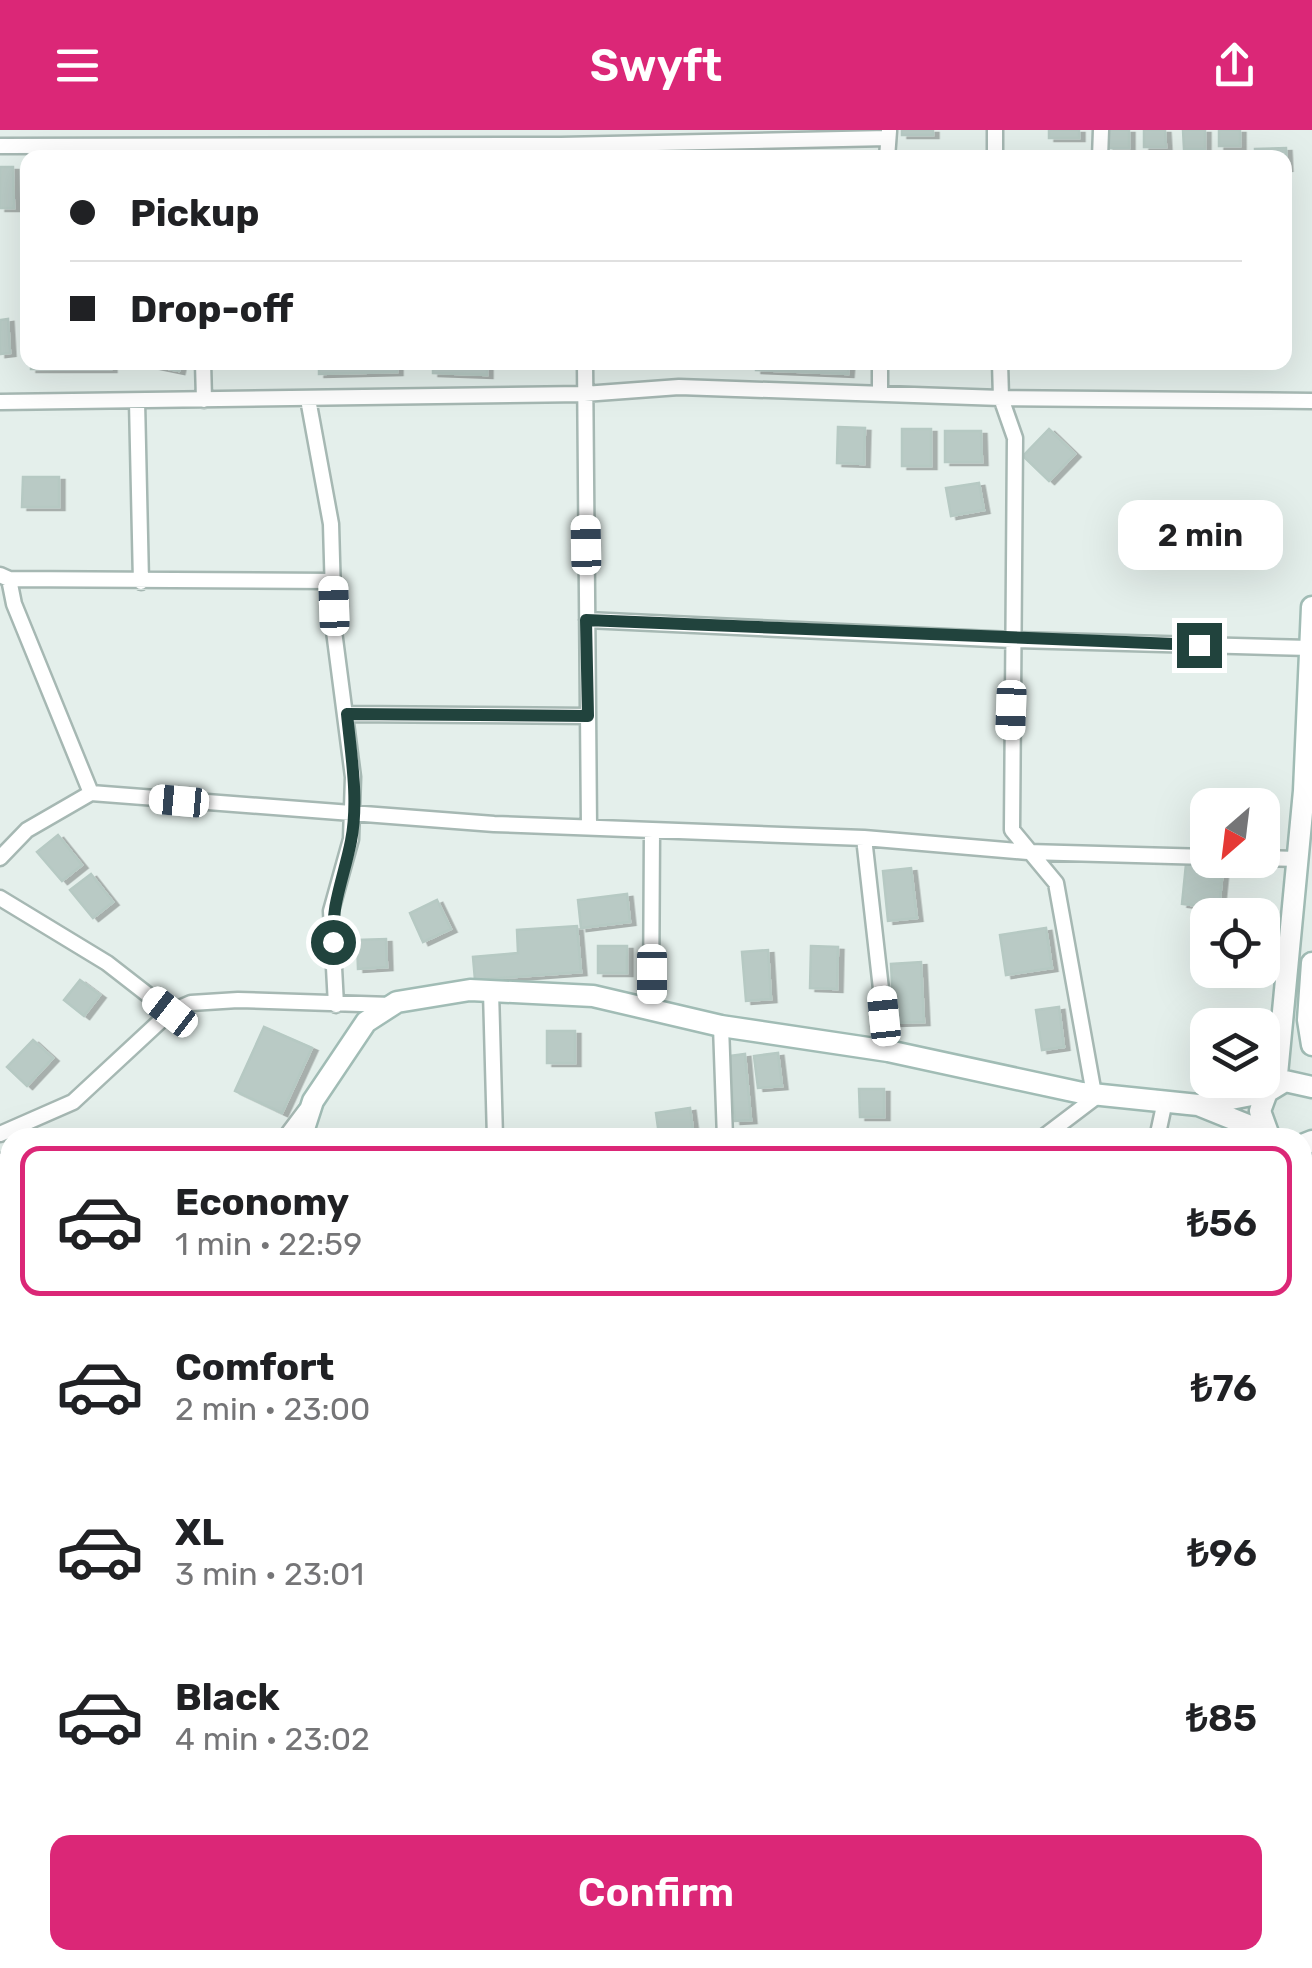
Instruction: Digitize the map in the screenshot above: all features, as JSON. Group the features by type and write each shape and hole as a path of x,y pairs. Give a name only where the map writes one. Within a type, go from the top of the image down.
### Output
{"street":[{"path":"610,150 889,134"},
{"path":"222,150 397,137 579,150"},
{"path":"0,146 130,150"},
{"path":"203,370 204,400"},
{"path":"585,370 589,827"},
{"path":"880,370 880,391"},
{"path":"1000,370 1001,398 1014,438 1012,830 1056,883 1097,1094"},
{"path":"0,402 584,394 679,387 1001,398 1312,402"},
{"path":"308,399 332,524 334,631 347,714 352,812 352,839 331,911 336,1005"},
{"path":"137,401 140,582"},
{"path":"92,793 4,577 140,582 333,581"},
{"path":"1280,1018 1308,791 1312,607"},
{"path":"586,620 1013,640 1310,648"},
{"path":"347,714 588,716"},
{"path":"0,858 27,830 92,793 589,827 864,838 1028,852 1190,856"},
{"path":"652,830 652,1009"},
{"path":"864,838 888,1051"},
{"path":"1280,858 1298,859"},
{"path":"0,898 107,963 170,1012"},
{"path":"1312,963 1308,1020 1312,1045"},
{"path":"14,1128 73,1102 124,1060 170,1012 191,1003 238,1000 392,1005 470,990 594,996 721,1026 888,1051 1097,1094 1198,1105 1252,1128"},
{"path":"491,990 495,1128"},
{"path":"293,1128 366,1022 392,1005"},
{"path":"721,1026 725,1128"},
{"path":"1280,1086 1296,1080 1312,1086"},
{"path":"1054,1128 1097,1094"},
{"path":"1198,1105 1230,1098"},
{"path":"1266,1128 1260,1111 1267,1098"},
{"path":"304,1128 313,1101"},
{"path":"1159,1128 1164,1101"}],"building":[{"path":"902,130 933,130 933,135 902,135"},
{"path":"1049,130 1079,130 1079,138 1049,138"},
{"path":"1108,130 1129,130 1129,148 1108,148"},
{"path":"1144,130 1165,130 1166,147 1144,147"},
{"path":"1183,130 1205,130 1205,149 1184,149"},
{"path":"1219,130 1240,130 1240,146 1219,146"},
{"path":"0,167 13,167 14,208 0,208"},
{"path":"8,319 10,353 0,354 0,320"},
{"path":"319,370 397,370 397,372 319,374"},
{"path":"433,370 487,370 487,375"},
{"path":"756,370 848,370 848,374"},
{"path":"838,427 865,428 864,464 837,463"},
{"path":"902,429 931,429 931,466 902,466"},
{"path":"1049,429 1075,454 1049,481 1023,456"},
{"path":"945,431 981,431 982,462 945,462"},
{"path":"23,477 59,477 59,507 22,507"},
{"path":"979,483 984,510 951,516 946,488"},
{"path":"58,835 82,865 62,881 37,852"},
{"path":"1186,864 1190,865 1190,878 1222,878 1220,898 1190,898 1190,905 1182,904"},
{"path":"911,868 917,918 888,921 883,871"},
{"path":"91,874 113,902 93,918 70,890"},
{"path":"627,894 630,922 581,928 578,900"},
{"path":"437,900 451,929 423,942 410,913"},
{"path":"577,926 581,972 475,980 473,957 518,953 517,930"},
{"path":"1046,928 1052,968 1006,975 1000,935"},
{"path":"386,939 387,967 358,969 357,940"},
{"path":"598,946 627,946 627,973 598,973"},
{"path":"811,946 838,947 837,989 810,988"},
{"path":"768,950 771,999 746,1001 742,952"},
{"path":"921,962 924,1022 894,1023 891,964"},
{"path":"80,980 100,995 84,1016 64,1000"},
{"path":"1059,1007 1064,1047 1042,1050 1036,1010"},
{"path":"264,1027 312,1048 282,1113 235,1091"},
{"path":"547,1031 575,1031 575,1063 547,1063"},
{"path":"33,1040 53,1058 27,1086 7,1067"},
{"path":"778,1053 782,1086 758,1088 754,1056"},
{"path":"745,1054 751,1120 735,1121 729,1056"},
{"path":"859,1089 884,1089 884,1117 860,1117"},
{"path":"690,1108 693,1128 658,1128 656,1113"}],"route":[{"path":"333,942 331,911 352,839 353,776 347,714 588,716 586,620 1199,645"}]}
